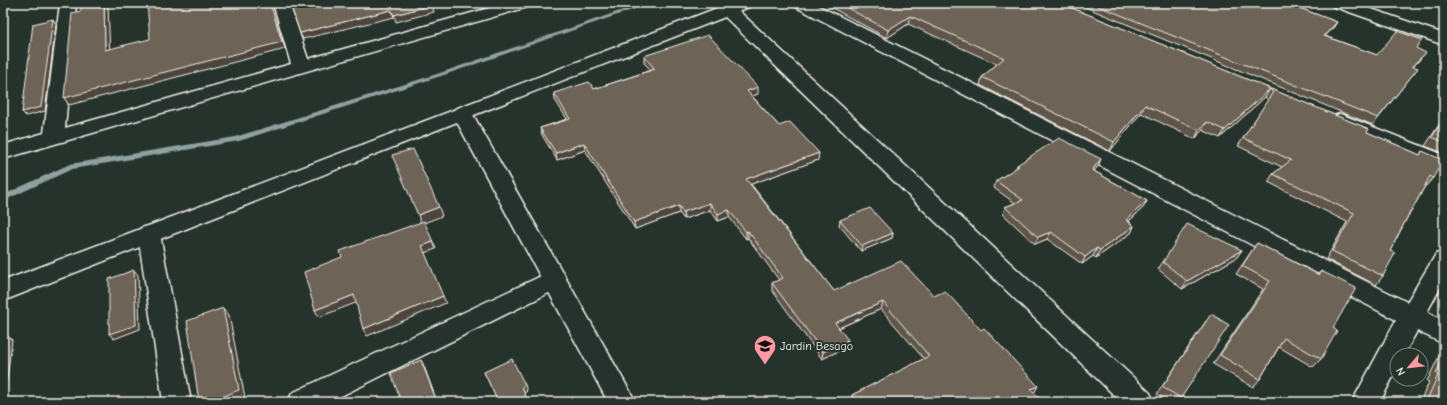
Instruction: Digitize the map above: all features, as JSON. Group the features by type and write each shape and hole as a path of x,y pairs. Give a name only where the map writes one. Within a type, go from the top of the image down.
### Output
{"street":[{"path":"54,137 68,3"},
{"path":"281,3 301,67"},
{"path":"3,152 301,67 490,8 525,3"},
{"path":"800,3 1444,333"},
{"path":"1338,3 1444,40"},
{"path":"1381,3 1444,25"},
{"path":"3,291 736,6 1140,402"},
{"path":"462,113 622,402"},
{"path":"1327,115 1444,163"},
{"path":"149,234 177,402"},
{"path":"1366,402 1411,317 1444,260"},
{"path":"302,402 554,279"}],"building":[{"path":"81,3 104,3 105,50 150,39 147,3 270,3 282,42 64,98 72,13 81,11"},
{"path":"290,3 431,3 432,5 394,15 391,10 300,33"},
{"path":"838,3 1060,3 1369,129 1367,132 1420,155 1422,151 1443,160 1433,178 1430,176 1410,212 1390,251 1395,253 1383,276 1332,251 1354,213 1273,174 1291,160 1243,138 1273,92 1270,89 1225,130 1207,122 1199,130 1145,105 1114,142 982,77 1004,58 910,16 888,30"},
{"path":"1091,3 1286,3 1337,22 1324,36 1377,55 1397,31 1422,40 1416,48 1426,53 1412,66 1418,68 1378,118"},
{"path":"53,19 41,107 22,112 33,24"},
{"path":"708,35 758,87 747,91 779,126 790,122 819,153 746,179 834,291 901,261 934,296 945,291 981,330 984,328 1038,386 1031,389 1042,402 858,402 852,395 929,356 883,302 835,323 848,340 823,352 772,283 783,278 748,231 746,232 729,210 718,214 710,203 683,212 679,206 634,222 584,143 556,153 540,128 570,119 554,93 589,82 594,89 655,69 644,56"},
{"path":"1444,119 1444,142 1432,137"},
{"path":"1059,138 1101,159 1092,170 1147,201 1126,220 1134,226 1100,250 1097,248 1085,257 1051,232 1038,237 1005,207 1023,200 996,181 1019,166 1017,165"},
{"path":"413,149 439,207 418,215 392,155"},
{"path":"870,208 893,233 862,246 840,220"},
{"path":"424,221 433,242 422,246 443,296 363,329 354,295 315,310 304,272 342,257 340,251"},
{"path":"1187,224 1242,250 1187,281 1163,262"},
{"path":"1257,243 1319,275 1321,271 1356,288 1333,328 1337,331 1321,359 1284,338 1260,379 1220,355 1270,281 1242,266"},
{"path":"134,270 136,325 109,334 109,279"},
{"path":"223,308 239,390 210,402 199,402 187,321"},
{"path":"1211,314 1229,325 1181,398 1162,387"},
{"path":"1444,357 1444,402 1426,402 1438,375 1436,374"},
{"path":"512,359 525,385 522,387 528,402 498,402 484,372"},
{"path":"421,360 437,402 401,402 391,373"}],"waterway":[{"path":"3,198 70,167 236,139 439,75 649,3"}],"place":[{"name":"Jardin Besago","path":"765,366"}]}
